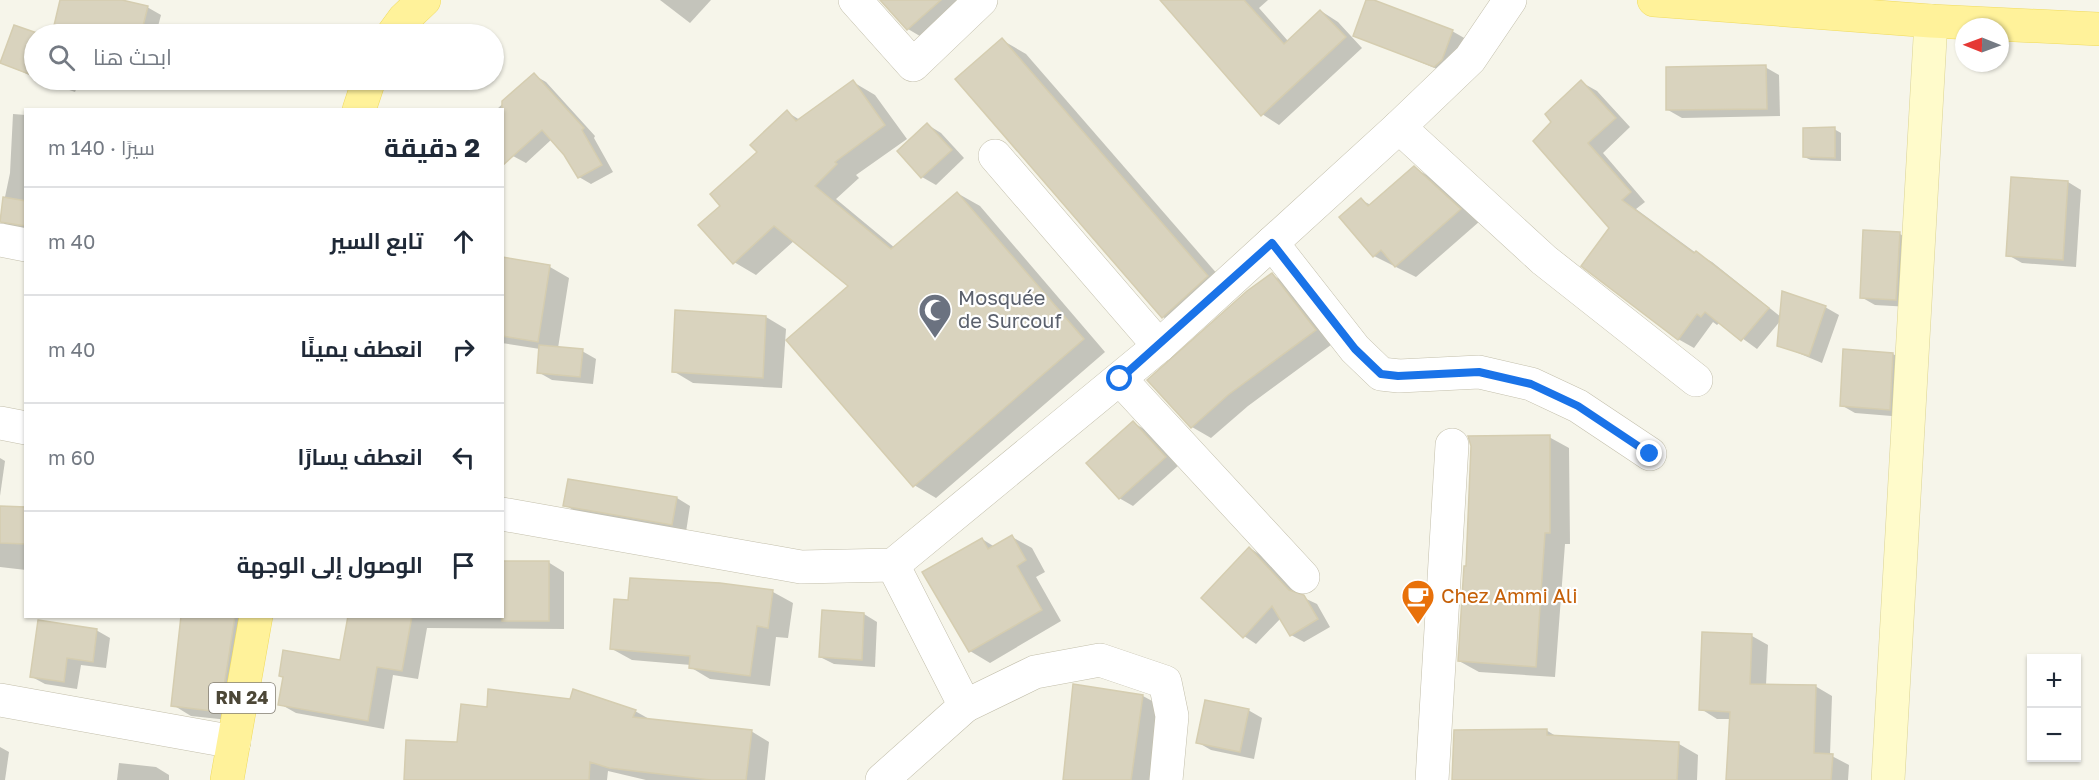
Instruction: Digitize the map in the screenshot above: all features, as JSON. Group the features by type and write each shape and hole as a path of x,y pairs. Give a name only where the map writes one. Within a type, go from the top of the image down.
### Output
{"main road":[{"path":"400,24 424,0"},
{"path":"1654,0 1931,21 2099,29"},
{"path":"1887,780 1931,21"},
{"path":"360,108 366,90"},
{"name":"RN 24","path":"227,780 256,618"}],"street":[{"path":"855,0 914,65 981,0"},
{"path":"504,514 801,567 893,565 1159,346 1399,127 1470,58 1510,0"},
{"path":"1399,127 1544,260 1696,380"},
{"path":"995,156 1159,346"},
{"path":"0,240 24,245"},
{"path":"1272,243 1355,349 1381,374 1398,376 1479,372 1531,384 1578,406 1650,454"},
{"path":"1120,379 1303,577"},
{"path":"0,423 24,428"},
{"path":"1432,780 1452,445"},
{"path":"893,565 965,706"},
{"path":"882,780 965,706 1035,672 1100,660 1165,682 1172,716 1166,780"},
{"path":"0,700 234,742"}],"building":[{"path":"60,0 122,0 148,6 144,24 54,24"},
{"path":"880,0 941,0 907,30"},
{"path":"1160,0 1244,0 1284,44 1320,10 1346,37 1261,116"},
{"path":"1366,0 1374,0 1453,30 1442,60 1434,67 1353,36"},
{"path":"14,25 24,28 24,72 0,63"},
{"path":"1002,38 1208,276 1162,318 955,79"},
{"path":"1766,65 1767,109 1666,110 1666,67"},
{"path":"534,73 584,128 582,130 602,165 578,178 564,155 542,130 504,164 502,101"},
{"name":"Mosquée de Surcouf","path":"853,80 885,125 835,162 837,164 815,186 891,249 957,192 1084,339 913,487 786,340 848,286 774,226 733,264 698,225 720,206 710,194 757,152 750,145 787,110 796,121"},
{"path":"1581,80 1616,118 1588,143 1631,192 1622,200 1694,253 1696,251 1769,308 1741,341 1705,312 1701,317 1697,314 1678,340 1581,266 1609,228 1533,141 1551,122 1545,114"},
{"path":"927,123 952,150 921,178 897,151"},
{"path":"1835,127 1835,158 1803,157 1803,128"},
{"path":"1414,166 1461,209 1395,267 1381,250 1373,257 1339,217 1361,198 1368,206"},
{"path":"2011,177 2068,181 2063,260 2006,256"},
{"path":"3,197 24,201 24,226 0,222"},
{"path":"1863,230 1900,232 1896,300 1860,298"},
{"path":"504,257 550,265 538,342 504,336"},
{"path":"1272,273 1316,330 1228,395 1191,428 1147,380 1247,291"},
{"path":"1782,291 1826,306 1809,356 1777,346"},
{"path":"675,310 766,316 763,378 672,372"},
{"path":"539,345 583,349 580,377 537,373"},
{"path":"1843,349 1893,353 1890,410 1840,406"},
{"path":"1133,421 1166,457 1119,499 1086,463"},
{"path":"1550,435 1550,533 1545,533 1536,667 1458,661 1464,566 1466,566 1471,446 1468,436"},
{"path":"568,479 677,497 672,525 563,506"},
{"path":"0,506 24,507 24,544 0,543"},
{"path":"1012,535 1026,560 1017,566 1042,610 969,652 922,572 982,538 988,549"},
{"path":"1249,547 1289,590 1304,595 1318,619 1290,636 1272,606 1243,638 1201,598"},
{"path":"504,561 549,561 549,621 502,621 504,618"},
{"path":"630,578 720,583 773,590 768,628 757,626 750,676 689,668 690,656 610,649 614,599 628,600"},
{"path":"822,610 864,613 862,660 819,657"},
{"path":"181,618 235,618 220,712 171,706"},
{"path":"348,618 412,618 402,671 377,667 368,721 278,705 283,677 279,676 283,650 340,660"},
{"path":"38,620 97,629 93,662 67,658 64,682 30,677"},
{"path":"1702,632 1752,634 1750,684 1816,685 1814,753 1833,754 1831,780 1726,780 1730,712 1699,710"},
{"path":"1073,684 1143,695 1131,780 1063,780"},
{"path":"488,689 570,699 573,689 636,710 633,717 752,730 746,780 711,780 609,768 590,762 589,780 404,780 406,740 457,742 461,704 487,707"},
{"path":"1205,700 1249,709 1240,752 1196,743"},
{"path":"1547,729 1547,735 1679,742 1677,780 1452,780 1454,730"}],"place":[{"name":"Mosquée de Surcouf","path":"935,339"},
{"name":"Chez Ammi Ali","path":"1418,625"}],"route":[{"path":"1120,379 1272,243 1355,349 1381,374 1398,376 1479,372 1531,384 1578,406 1650,454"}]}
